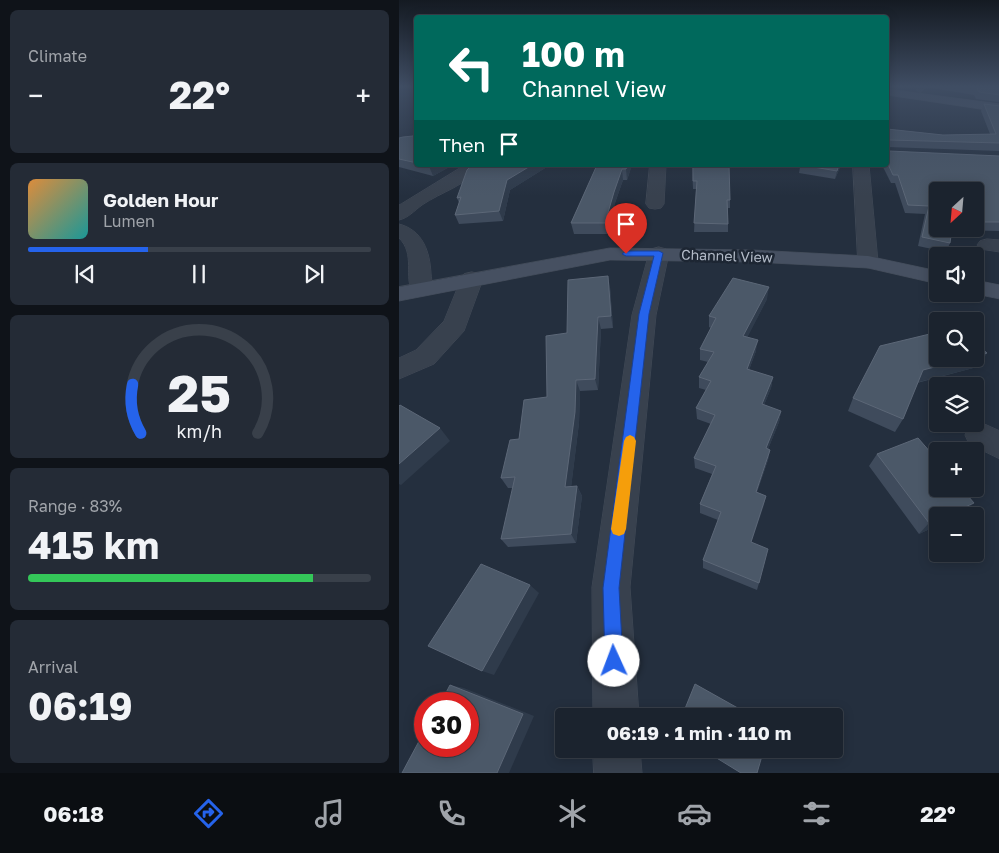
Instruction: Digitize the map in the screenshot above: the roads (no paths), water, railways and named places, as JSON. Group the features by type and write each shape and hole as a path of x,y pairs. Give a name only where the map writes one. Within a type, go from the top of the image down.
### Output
{"street":[{"path":"399,215 421,198 456,180 472,167"},
{"path":"655,204 658,167"},
{"path":"861,167 868,262"},
{"path":"399,230 409,234 420,258 421,288"},
{"path":"616,708 611,588 644,314 659,253"},
{"name":"Channel View","path":"399,294 421,288 610,254 659,253 868,262 929,276"},
{"path":"399,369 425,357 455,326 472,279"},
{"path":"984,289 999,292"},
{"path":"617,758 618,773"}]}
